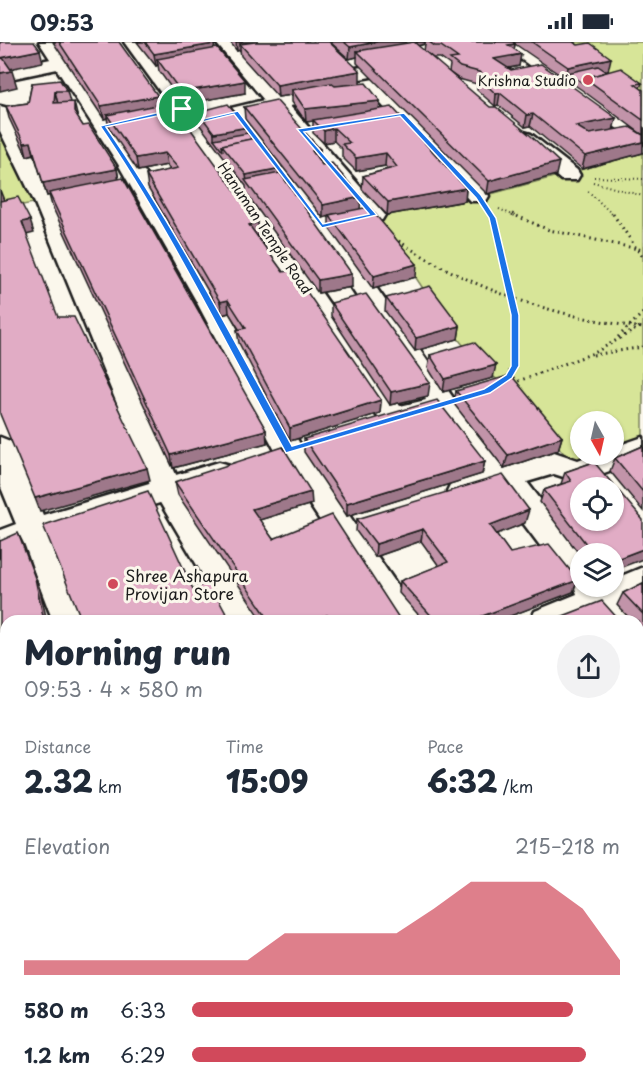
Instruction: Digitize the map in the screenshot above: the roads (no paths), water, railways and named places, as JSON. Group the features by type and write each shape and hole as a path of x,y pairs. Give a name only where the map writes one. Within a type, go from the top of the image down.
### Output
{"street":[{"path":"48,42 61,63 114,123 129,184 208,299 278,454 342,527 401,615"},
{"name":"Hanuman Temple Road","path":"133,42 188,116 382,421 444,406"},
{"path":"347,62 411,46 461,42"},
{"path":"506,42 643,138"},
{"path":"411,46 435,65"},
{"path":"212,59 229,48 258,51"},
{"path":"229,48 374,215 322,226"},
{"path":"331,49 375,85 478,196"},
{"path":"0,75 61,63"},
{"path":"153,70 177,66"},
{"path":"159,114 188,116 236,112 375,85"},
{"path":"1,112 46,200 167,489 244,615"},
{"path":"236,112 322,226 444,406 506,478 570,559"},
{"path":"379,118 402,114"},
{"path":"507,123 569,175"},
{"path":"300,131 322,127"},
{"path":"0,448 68,615"},
{"path":"440,498 554,463 602,477 643,448"},
{"path":"0,544 34,530 278,454"},
{"path":"342,527 374,517"},
{"path":"624,586 643,580"},
{"path":"559,615 594,597"}],"place":[{"name":"Krishna Studio","path":"588,80"},
{"name":"Shree Ashapura Provijan Store","path":"113,584"}]}
